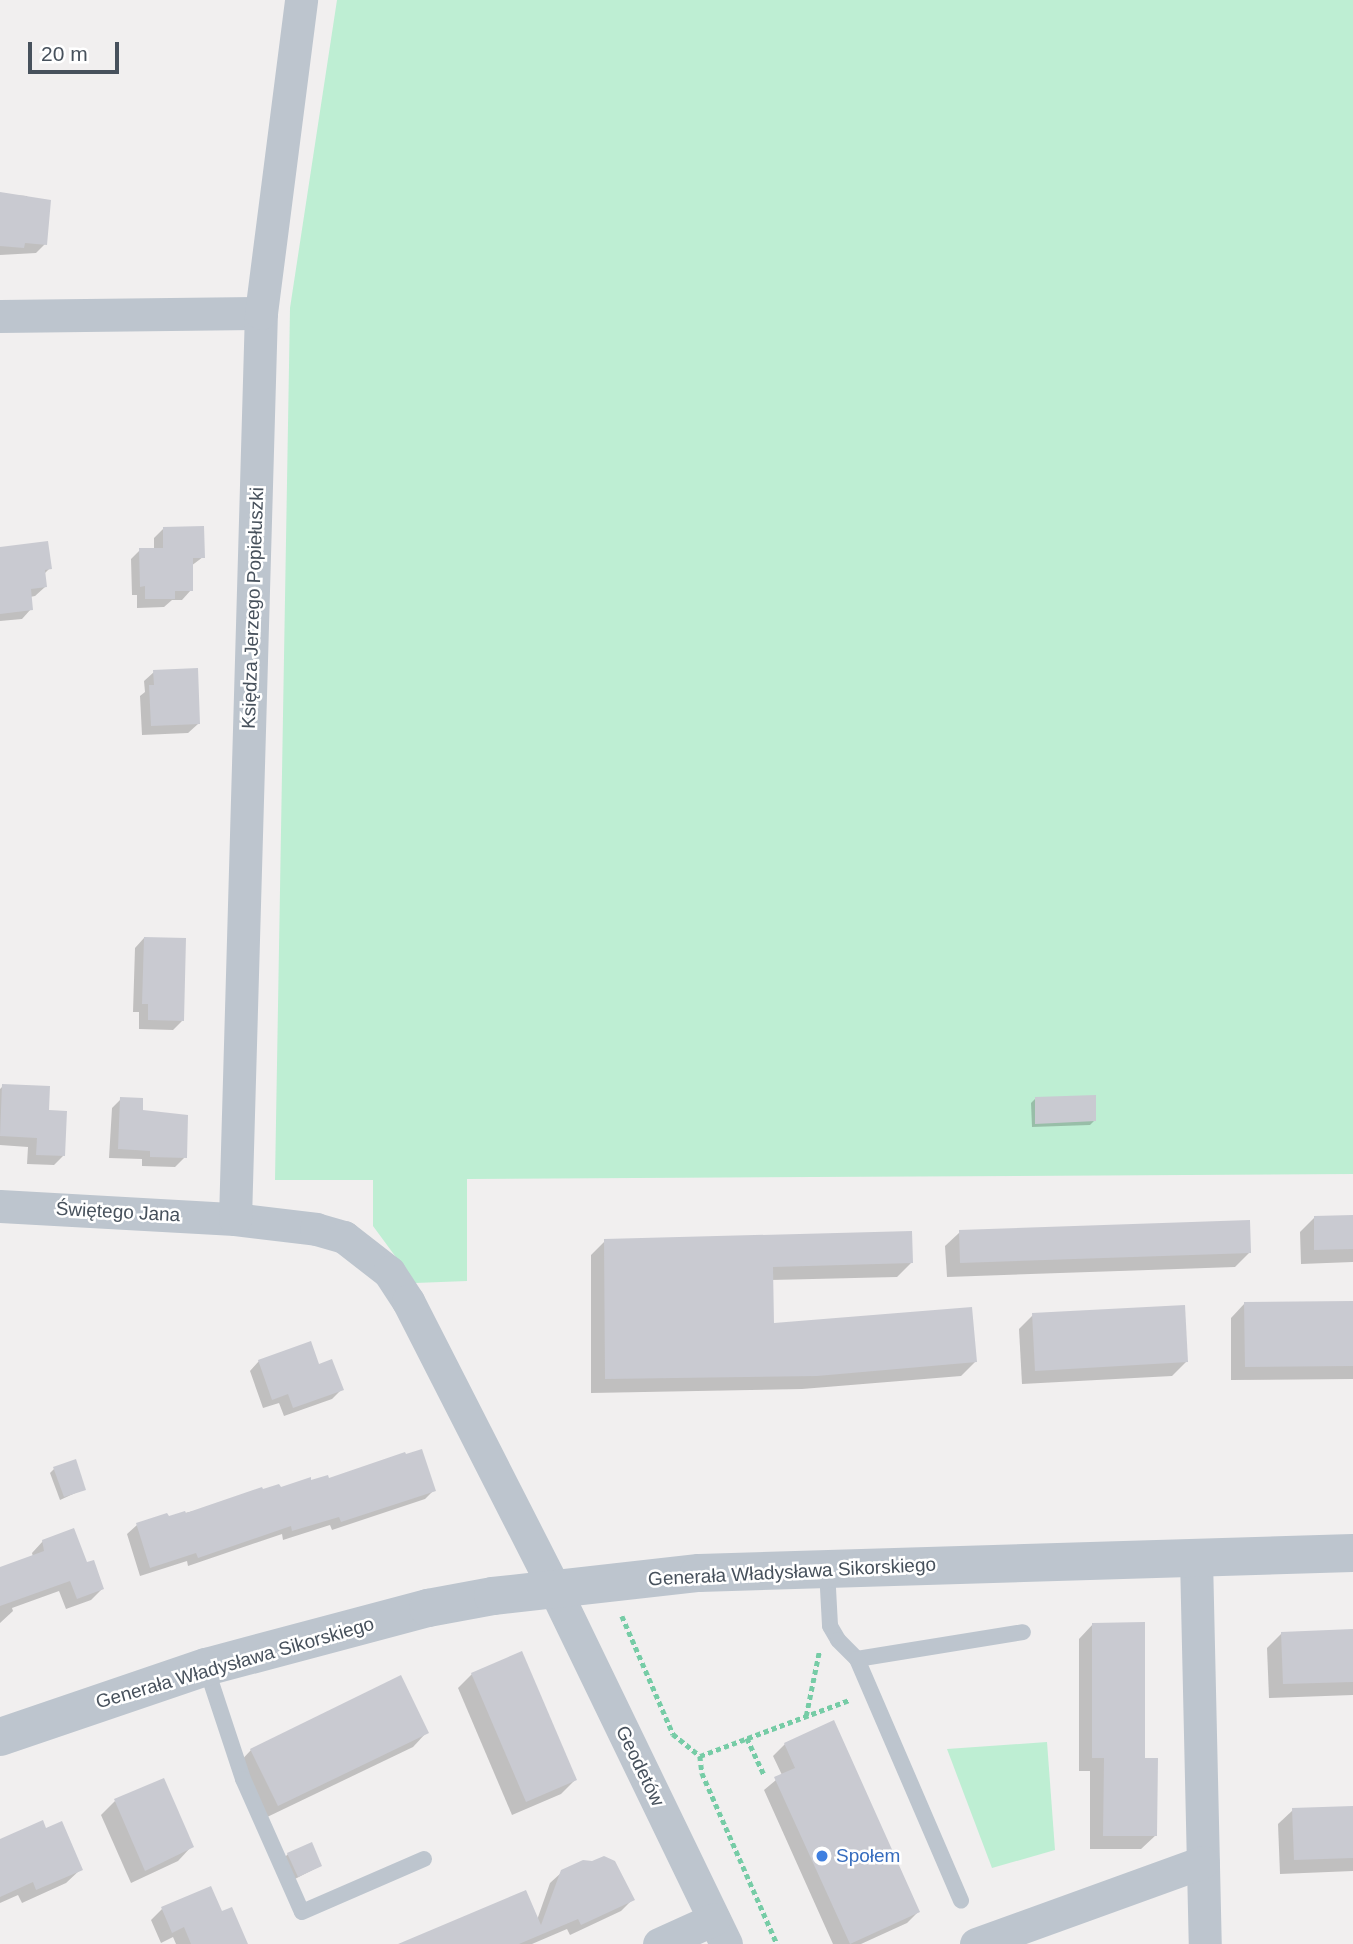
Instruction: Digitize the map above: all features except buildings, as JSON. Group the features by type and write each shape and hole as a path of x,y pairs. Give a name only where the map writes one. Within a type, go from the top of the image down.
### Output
{"street":[{"name":"Księdza Jerzego Popiełuszki","path":"235,1219 261,313 301,0"},
{"path":"0,316 261,313"},
{"name":"Świętego Jana","path":"0,1206 235,1219 316,1229 344,1237 389,1272 408,1301 554,1588"},
{"name":"Generała Władysława Sikorskiego","path":"0,1737 206,1667 428,1608 554,1588 699,1573 827,1567 1353,1553"},
{"path":"1196,1558 1205,1944"},
{"name":"Geodetów","path":"554,1588 720,1932"},
{"path":"976,1944 1203,1862"},
{"path":"659,1944 720,1932"}],"lane":[{"path":"827,1567 830,1626 838,1640 857,1659 961,1901"},
{"path":"857,1659 1023,1632"},
{"path":"206,1667 243,1779 302,1912 424,1859"}],"path":[{"path":"621,1605 622,1620 673,1734 699,1756 702,1773 777,1944"},
{"path":"806,1716 821,1642 830,1626"},
{"path":"699,1756 871,1692"},
{"path":"747,1738 764,1774"}],"green space":[{"path":"337,0 1353,0 1353,1174 467,1179 467,1281 415,1283 373,1226 373,1180 275,1180 290,308"},
{"path":"1047,1742 1055,1850 992,1868 947,1749"}],"place":[{"name":"Społem","path":"822,1856"}]}
